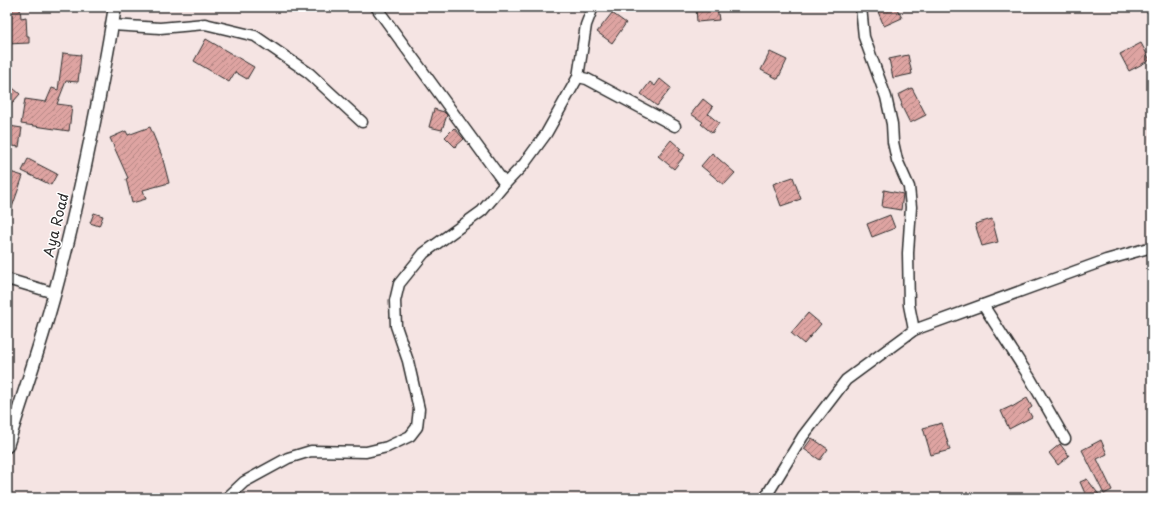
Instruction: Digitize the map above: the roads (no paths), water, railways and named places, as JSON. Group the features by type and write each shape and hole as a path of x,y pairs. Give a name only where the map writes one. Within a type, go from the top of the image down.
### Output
{"street":[{"name":"Aya Road","path":"7,446 54,293 87,159 115,7"},
{"path":"376,7 505,184"},
{"path":"227,498 244,482 288,458 311,451 366,452 387,448 410,436 417,427 419,409 408,361 396,326 395,301 399,284 424,253 482,211 524,164 546,134 578,77 586,25 593,7"},
{"path":"861,7 864,38 886,97 892,124 893,142 897,160 909,187 911,207 908,261 910,306 914,330"},
{"path":"112,25 160,28 205,24 255,36 309,73 362,122"},
{"path":"578,77 586,78 675,126"},
{"path":"765,498 803,436 846,380 914,330 1106,260 1152,247"},
{"path":"7,279 54,293"},
{"path":"983,305 1030,378 1065,439"}]}
